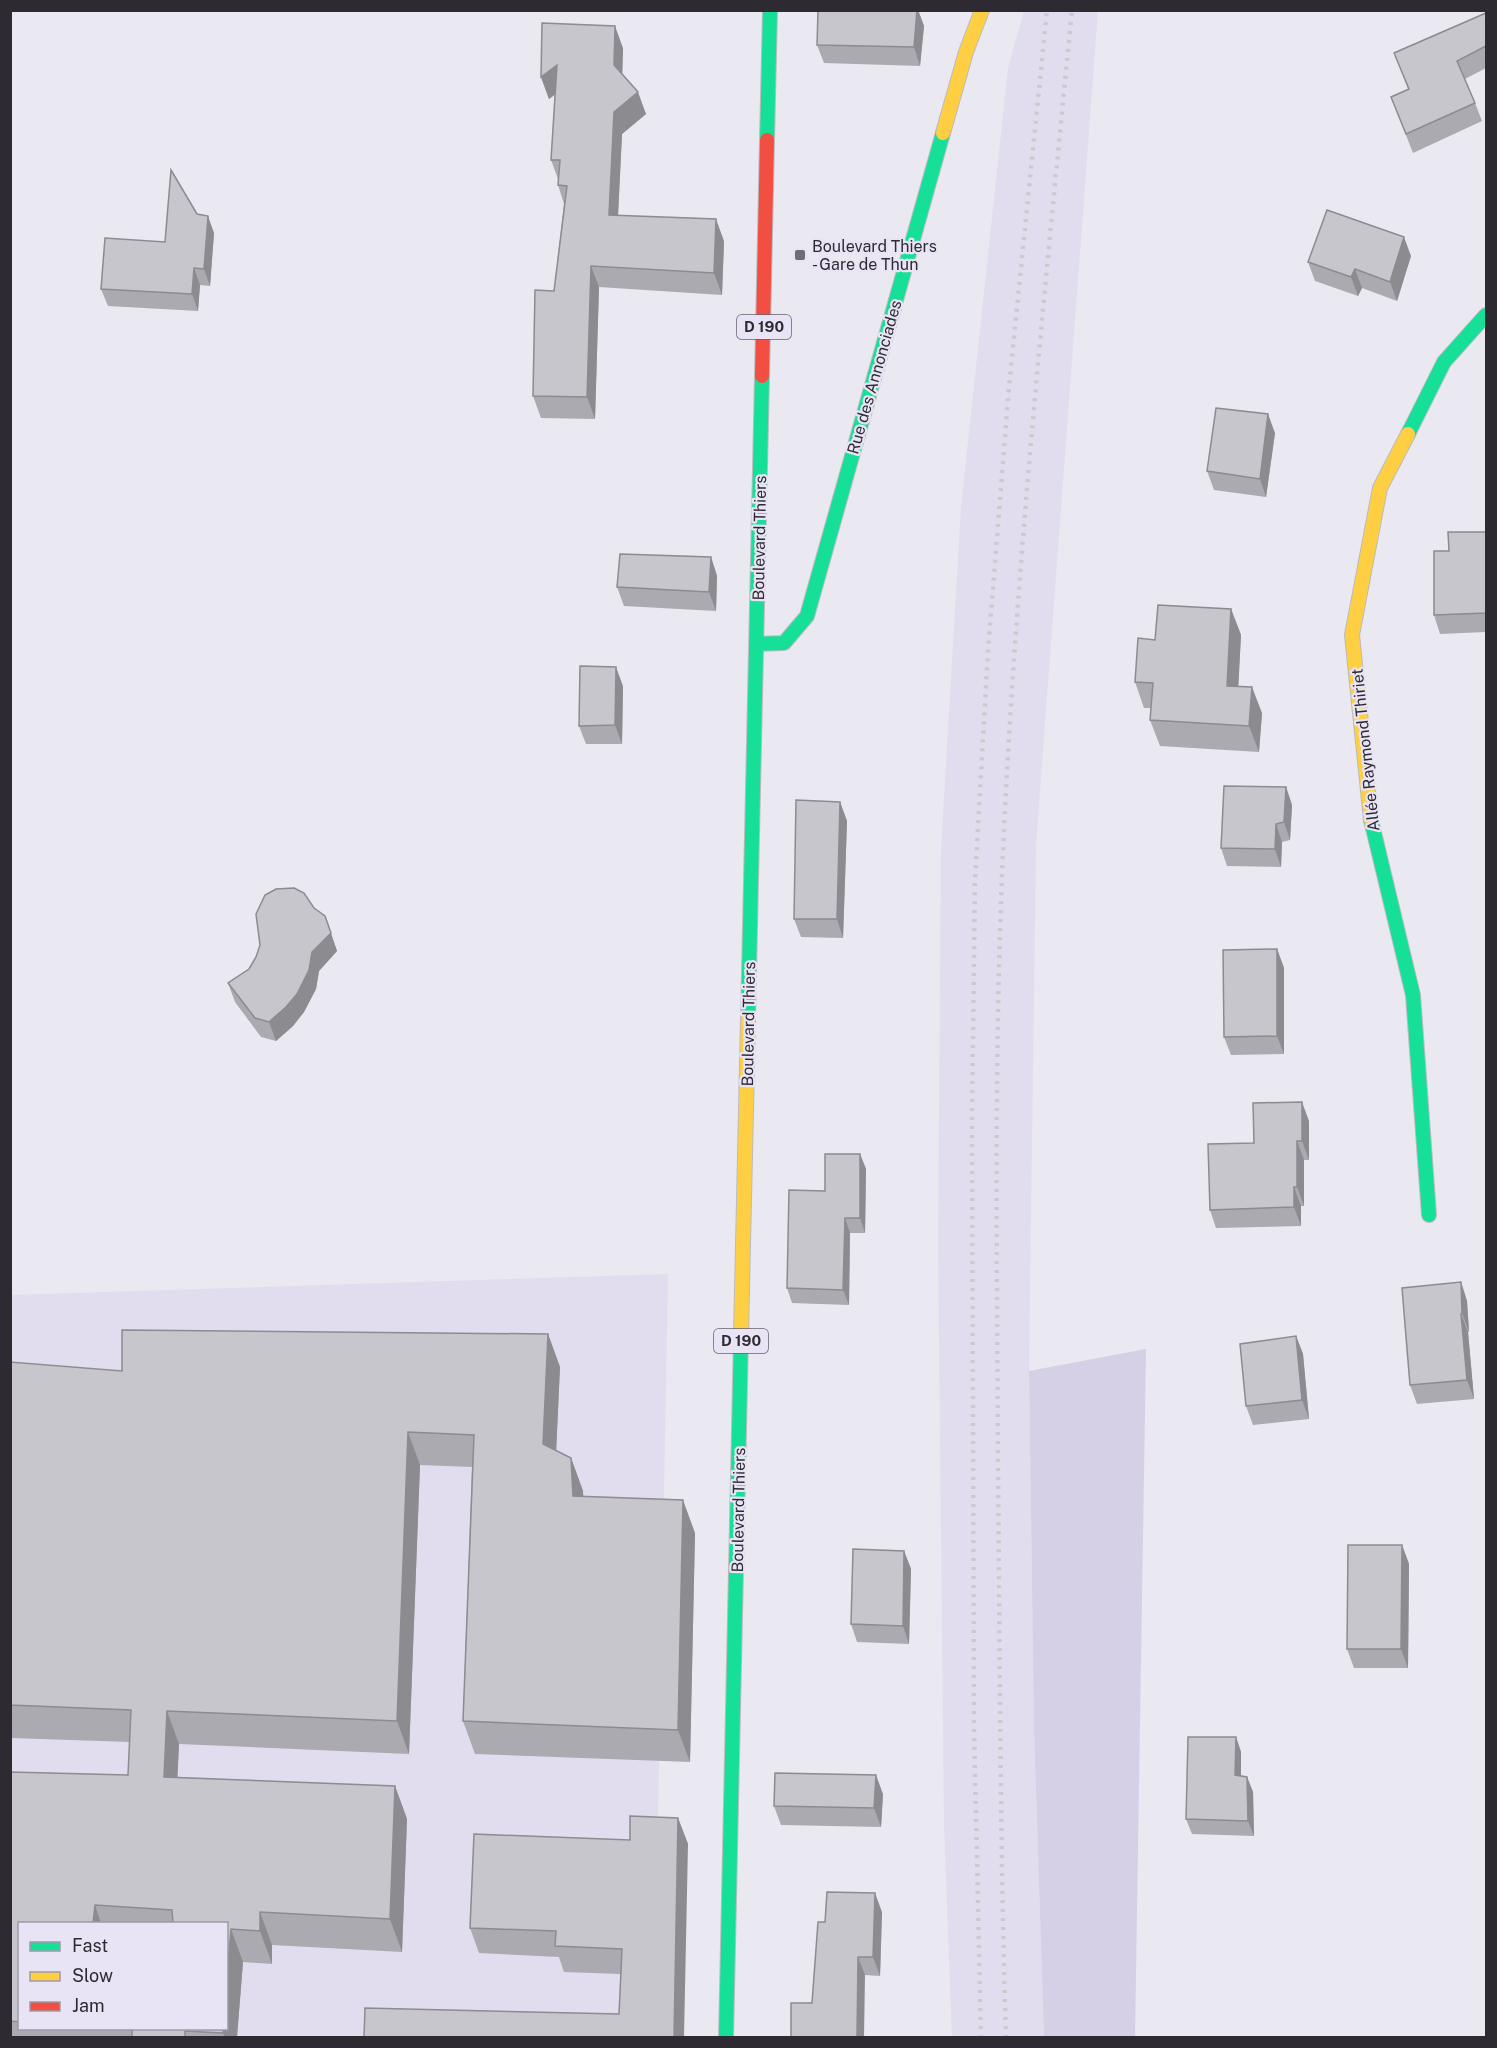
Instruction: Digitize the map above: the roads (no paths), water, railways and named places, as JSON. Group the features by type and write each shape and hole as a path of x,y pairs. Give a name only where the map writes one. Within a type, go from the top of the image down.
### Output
{"main road":[{"name":"Boulevard Thiers","path":"726,2037 770,10"},
{"name":"Rue des Annonciades","path":"757,644 784,643 807,616 963,60 982,10"},
{"name":"Allée Raymond Thiriet","path":"1429,1215 1413,995 1371,827 1352,635 1380,488 1444,362 1486,315"}],"railway":[{"path":"981,2038 974,1726 972,1118 975,880 988,651 1009,387 1047,10"},
{"path":"1006,2038 1001,1823 997,1318 999,949 1007,767 1022,550 1072,10"}],"place":[{"name":"Boulevard Thiers - Gare de Thun","path":"800,255"}]}
